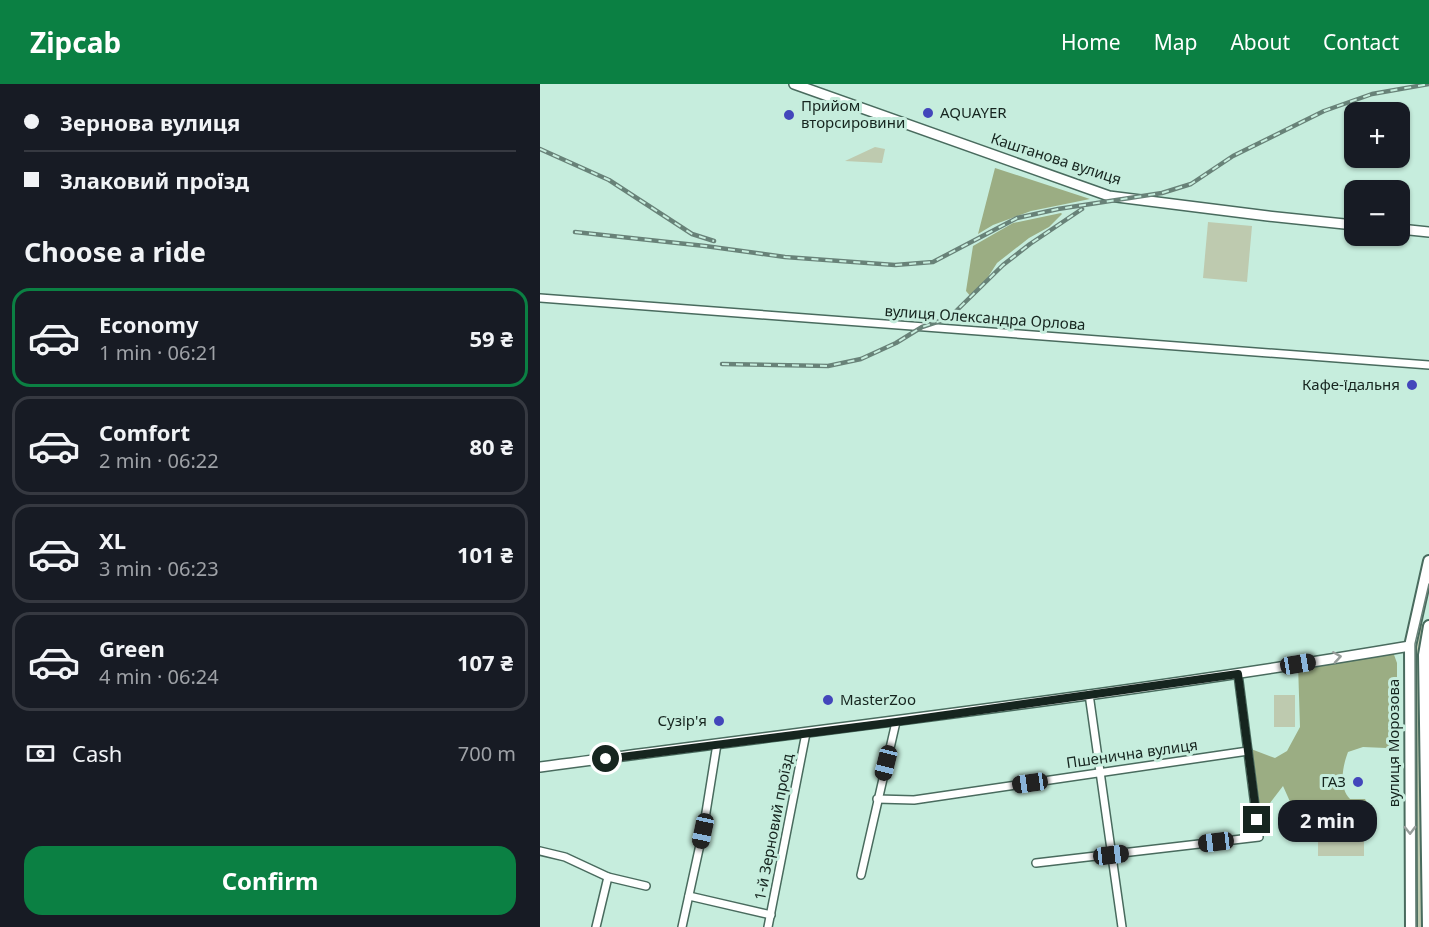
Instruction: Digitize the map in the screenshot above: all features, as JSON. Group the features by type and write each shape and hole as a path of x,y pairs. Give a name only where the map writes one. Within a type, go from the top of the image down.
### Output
{"main road":[{"name":"вулиця Морозова","path":"1411,927 1410,646 1429,561"},
{"path":"1415,617 1429,624"},
{"name":"вулиця Морозова","path":"1428,927 1424,655 1429,624"}],"street":[{"name":"Каштанова вулиця","path":"794,84 1109,196 1344,224"},
{"path":"1410,231 1429,232"},
{"name":"вулиця Олександра Орлова","path":"540,298 1429,365"},
{"path":"540,767 896,722 1238,674 1410,646"},
{"path":"1036,863 1259,837 1238,674"},
{"path":"1089,694 1122,927"},
{"path":"861,875 896,722"},
{"name":"1-й Зерновий проїзд","path":"768,927 806,733"},
{"path":"682,927 703,831 717,744"},
{"name":"Пшенична вулиця","path":"877,799 914,800 1248,751"},
{"path":"540,851 565,857 608,877 646,886"},
{"path":"596,927 608,877"},
{"path":"689,896 771,915"}],"green space":[{"path":"875,147 885,149 882,163 845,161"},
{"path":"995,168 1090,199 1031,211 993,225 978,234"},
{"path":"1061,213 1049,227 1029,238 997,263 972,298 966,291 973,246 1013,223"},
{"path":"1208,222 1252,226 1247,282 1203,278"},
{"path":"1416,623 1425,625 1423,927 1414,927 1412,652"},
{"path":"1392,649 1397,663 1397,737 1395,744 1386,748 1363,747 1348,752 1343,769 1346,794 1350,799 1365,799 1373,815 1372,823 1366,826 1306,826 1296,815 1283,786 1257,820 1251,749 1275,758 1287,751 1300,727 1298,664"},
{"path":"1274,695 1295,695 1295,727 1274,727"},
{"path":"1318,831 1364,831 1364,856 1318,856"}],"tram line":[{"path":"1416,927 1415,644 1429,584"}],"railway":[{"path":"575,232 785,257 895,265 933,262 1017,218 1058,209 1162,193 1191,184 1233,156 1324,111 1372,94 1429,84"},
{"path":"540,149 609,180 692,234 714,241"},
{"path":"722,364 828,366 861,359 896,343 922,327 949,318 1003,265 1082,209"}],"place":[{"name":"AQUAYER","path":"928,113"},
{"name":"Прийом вторсировини","path":"789,115"},
{"name":"Кафе-їдальня","path":"1412,385"},
{"name":"MasterZoo","path":"828,700"},
{"name":"Сузір'я","path":"719,721"},
{"name":"ГАЗ","path":"1358,782"}],"route":[{"path":"606,759 896,722 1238,674 1257,820"}]}
